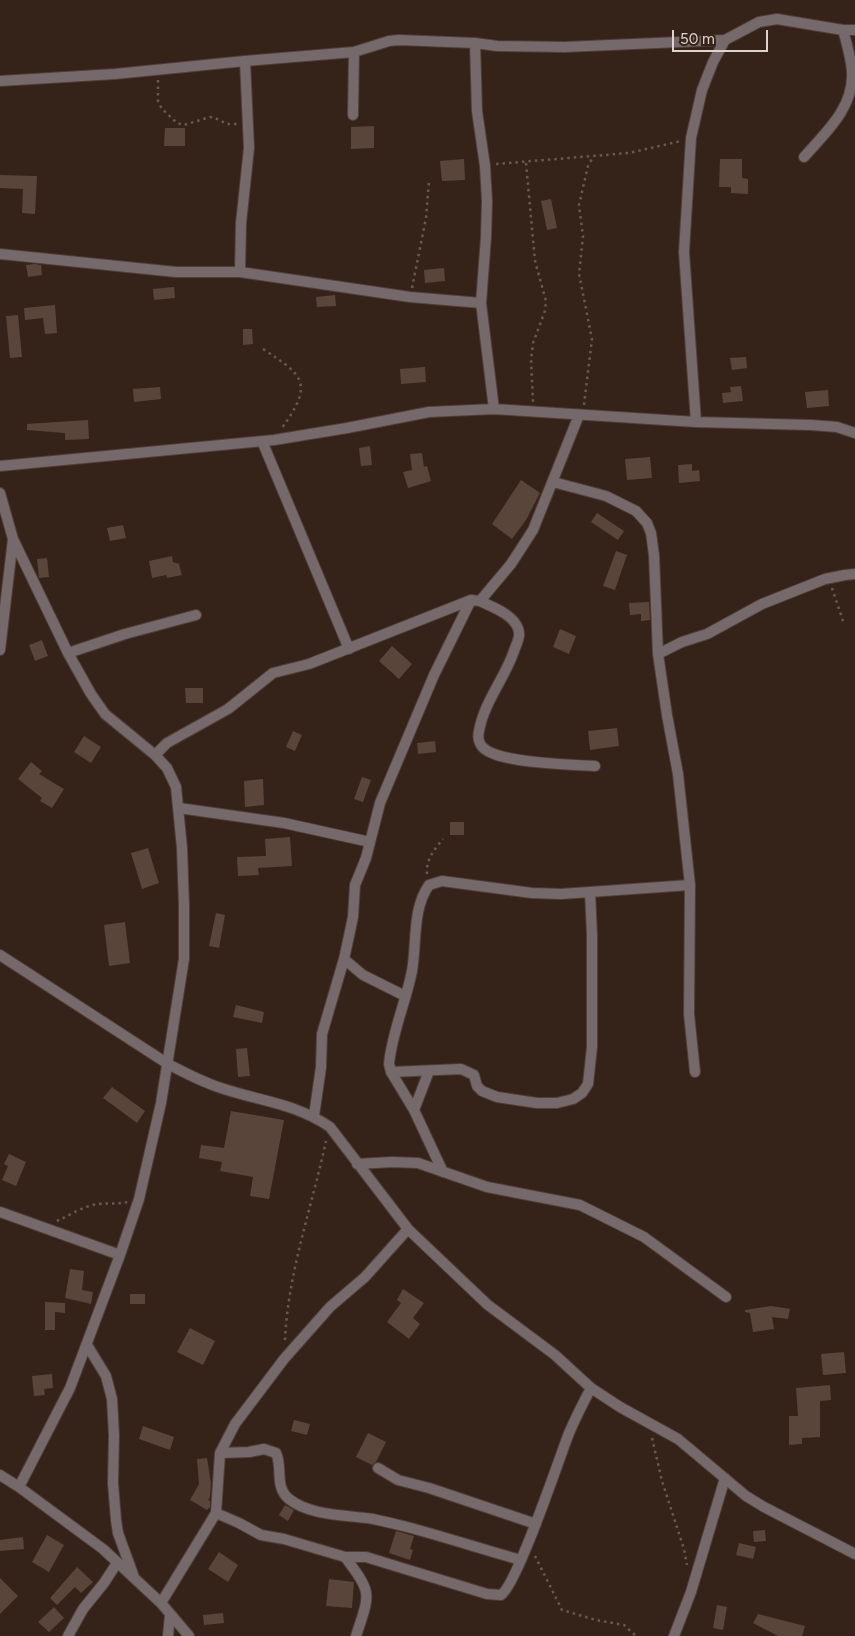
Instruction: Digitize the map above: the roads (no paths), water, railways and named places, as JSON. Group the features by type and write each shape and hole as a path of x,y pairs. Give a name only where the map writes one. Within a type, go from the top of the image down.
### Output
{"street":[{"path":"0,81 354,52 389,41 399,40 475,43 497,46 564,47 725,40 759,22 777,19 843,30 855,30"},
{"path":"804,158 843,111 849,94 852,71 843,30"},
{"path":"696,422 684,252 691,138 702,90 713,62 725,40"},
{"path":"475,43 477,111 485,166 486,221 481,303 494,410"},
{"path":"353,115 354,52"},
{"path":"240,272 241,223 249,129 245,61"},
{"path":"0,254 176,272 240,272 410,297 481,303"},
{"path":"0,466 274,440 429,412 494,410 696,422 811,425 836,427 855,433"},
{"path":"314,1116 321,1067 322,1034 344,959 353,917 355,885 366,858 380,803 434,675 475,601 510,564 533,530 581,416"},
{"path":"262,441 348,649"},
{"path":"553,482 606,496 636,511 647,523 651,533 654,556 658,654 678,774 690,885 689,1014 695,1072"},
{"path":"1,497 13,539 68,653 91,694 105,714 155,755 167,768 176,787 182,848 184,959 161,1103 139,1199 70,1388 59,1413 30,1463 19,1487"},
{"path":"0,650 13,539"},
{"path":"658,654 682,642 707,634 762,604 825,579 845,574 855,574"},
{"path":"155,755 167,743 228,709 273,673 309,664 447,608 475,601 511,618 517,625 520,634 512,657 486,709 478,731 478,740 481,745 487,751 504,757 558,765 595,766"},
{"path":"68,653 125,634 196,615"},
{"path":"179,808 284,823 370,842"},
{"path":"443,1172 414,1110 391,1072 389,1064 412,971 419,903 429,885 442,881 532,893 590,892 690,885"},
{"path":"391,1072 461,1069 469,1071 474,1075 477,1086 482,1091 496,1097 537,1103 557,1103 573,1099 582,1093 588,1084 592,1046 590,892"},
{"path":"0,955 168,1064 194,1078 221,1088 300,1110 314,1116 330,1127 356,1164 408,1229 488,1305 555,1355 591,1388 678,1440 746,1496 855,1554"},
{"path":"344,959 363,975 405,996"},
{"path":"414,1110 429,1071"},
{"path":"356,1164 405,1162 418,1164 486,1186 580,1206 644,1237 726,1297"},
{"path":"0,1212 120,1255"},
{"path":"161,1603 216,1514 220,1453 235,1424 284,1359 330,1308 365,1277 408,1229"},
{"path":"87,1345 106,1376 112,1399 114,1435 113,1483 116,1520 118,1532 135,1579"},
{"path":"216,1514 239,1522 261,1534 345,1557 366,1557 494,1595 503,1594 521,1560 574,1420 591,1388"},
{"path":"220,1453 249,1452 264,1449 276,1453 279,1458 279,1480 283,1492 287,1498 295,1503 333,1516 373,1519 437,1534 464,1544 521,1560"},
{"path":"378,1468 398,1480 429,1488 536,1524"},
{"path":"0,1475 103,1549 161,1603 189,1636"},
{"path":"674,1636 691,1592 725,1478"},
{"path":"345,1557 359,1576 367,1592 367,1604 356,1636"},
{"path":"68,1636 83,1609 118,1563"},
{"path":"168,1636 170,1615"}]}
